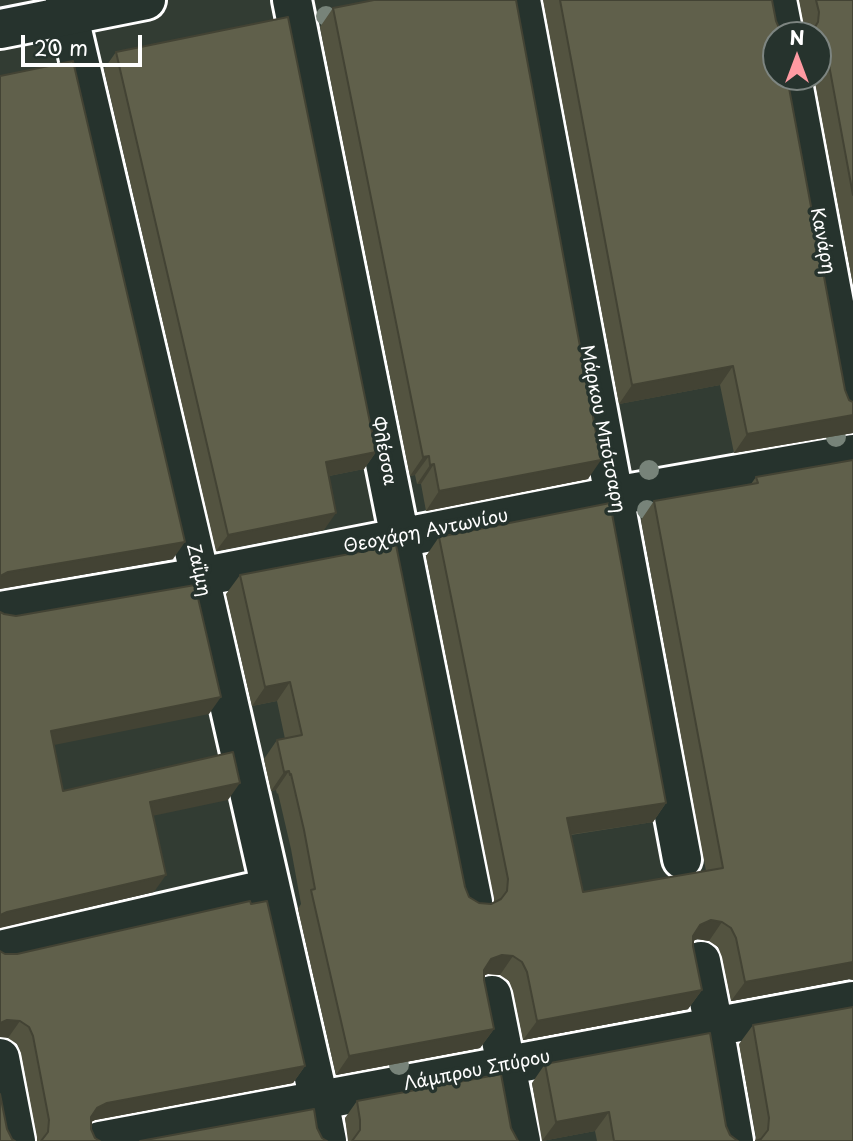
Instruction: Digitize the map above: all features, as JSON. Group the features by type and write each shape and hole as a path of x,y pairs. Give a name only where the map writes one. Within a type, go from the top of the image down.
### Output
{"street":[{"path":"0,29 67,7 146,0"},
{"name":"Φλέσσα","path":"292,0 473,902"},
{"name":"Μάρκου Μπότσαρη","path":"521,0 682,859"},
{"path":"777,0 781,21"},
{"name":"Ζαΐμη","path":"67,7 200,577 327,1141"},
{"name":"Κανάρη","path":"795,91 853,405"},
{"name":"Θεοχάρη Αντωνίου","path":"0,611 200,577 614,496 853,454"},
{"path":"0,950 270,888"},
{"path":"701,961 734,1141"},
{"path":"492,995 521,1141"},
{"name":"Λάμπρου Σπύρου","path":"100,1141 853,1001"},
{"path":"0,1058 16,1141"}],"building":[{"path":"374,0 516,0 601,460 439,491 434,464 430,465 429,456 423,457 333,8"},
{"path":"560,0 772,0 776,21 762,21 762,91 790,91 845,390 849,400 853,402 853,415 747,434 733,366 632,385"},
{"path":"816,0 853,0 853,195 832,81 832,21 818,21"},
{"path":"288,17 376,452 326,462 336,513 228,535 116,52"},
{"path":"73,61 185,542 8,572 0,576 0,76"},
{"path":"853,460 853,962 745,982 736,938 731,928 722,922 711,920 700,925 693,936 702,990 537,1021 527,972 522,962 513,956 502,955 491,959 484,970 494,1029 349,1056 311,890 315,889 304,830 291,774 289,771 284,772 277,740 302,735 290,682 265,687 240,575 396,545 465,887 469,897 479,903 491,904 501,899 507,891 508,879 439,537 610,503 666,803 567,818 583,892 723,868 654,501 758,483 756,477"},
{"path":"195,585 221,697 51,731 63,791 233,752 240,783 150,802 166,875 0,915 0,612 16,616"},
{"path":"250,901 251,904 267,901 305,1066 107,1103 97,1108 91,1117 91,1129 95,1138 100,1141 41,1141 48,1132 49,1120 33,1036 29,1027 20,1021 7,1020 0,1023 0,951 17,954"},
{"path":"853,1007 853,1141 756,1141 768,1130 769,1118 753,1025"},
{"path":"710,1033 726,1126 730,1135 738,1141 614,1141 609,1112 556,1122 545,1064"},
{"path":"501,1074 511,1128 518,1141 352,1141 360,1130 357,1101"},
{"path":"0,1094 7,1129 15,1141 0,1141"},
{"path":"314,1109 317,1128 322,1138 327,1141 140,1141"}]}
